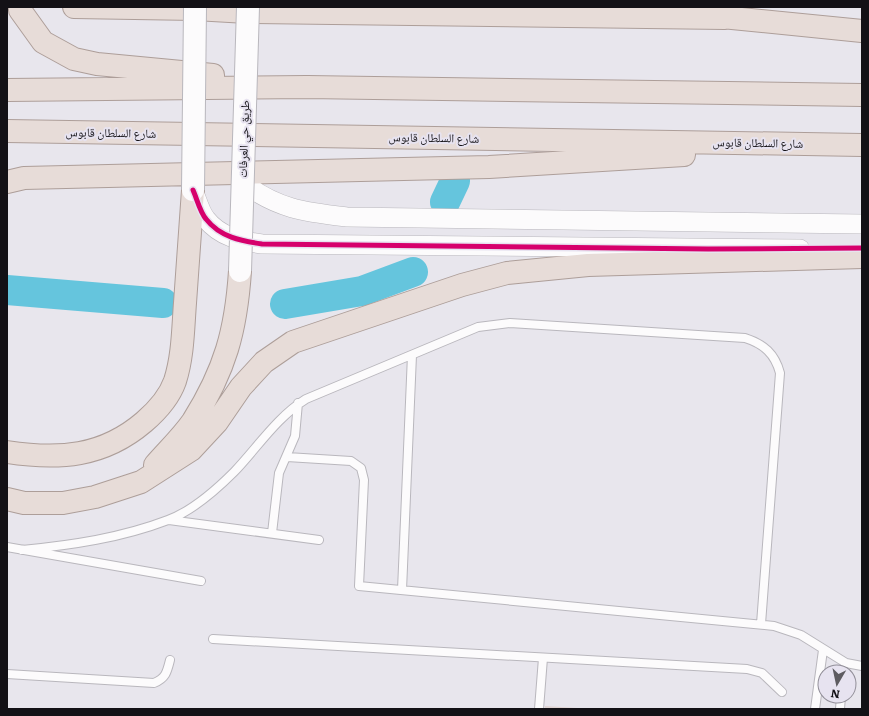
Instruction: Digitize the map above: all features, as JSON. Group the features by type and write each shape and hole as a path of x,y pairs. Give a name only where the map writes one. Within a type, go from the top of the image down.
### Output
{"highway":[{"path":"74,7 725,18"},
{"path":"628,7 862,31"},
{"path":"19,8 43,42 74,59 96,64 182,71 307,87"},
{"path":"7,90 307,87 862,95"},
{"name":"شارع السلطان قابوس","path":"7,131 857,145"},
{"path":"15,180 489,167 857,145"},
{"path":"7,452 38,457 72,455 111,444 139,426 161,407 175,382 182,351 193,190"},
{"path":"199,428 217,422 241,387 264,362 293,342 462,285 507,273 588,265 862,257"},
{"path":"7,499 24,503 63,503 95,497 141,482 191,450 220,371 237,308 240,271"}],"main road":[{"path":"193,190 195,8"},
{"name":"طريق حي العرفات","path":"240,271 248,9"}],"street":[{"path":"242,182 257,193 274,202 306,212 347,217 862,224"},
{"path":"193,190 206,219 224,234 241,241 262,244 862,248"}],"lane":[{"path":"22,550 79,545 114,537 169,520 186,510 233,473 289,411 314,394 478,327 499,324 745,338 764,347 777,363 781,384 761,624"},
{"path":"402,590 412,355"},
{"path":"272,534 279,474 295,436 298,404"},
{"path":"287,457 351,461 361,468 364,480 359,586 761,624 788,630 813,642 823,650 846,663 862,666"},
{"path":"169,520 319,540"},
{"path":"7,547 201,581"},
{"path":"213,639 752,669 766,676 782,692"},
{"path":"815,709 823,650"},
{"path":"539,709 543,658"},
{"path":"7,674 154,683 162,680 167,674 170,660"}],"building":[{"path":"545,706 577,708 577,709 545,709"}],"waterway":[{"path":"445,202 455,181"},
{"path":"285,304 362,291 413,272"},
{"path":"7,290 163,303"}],"cycle path":[{"path":"193,190 204,216 218,230 239,240 262,244 708,249 862,248"}]}
